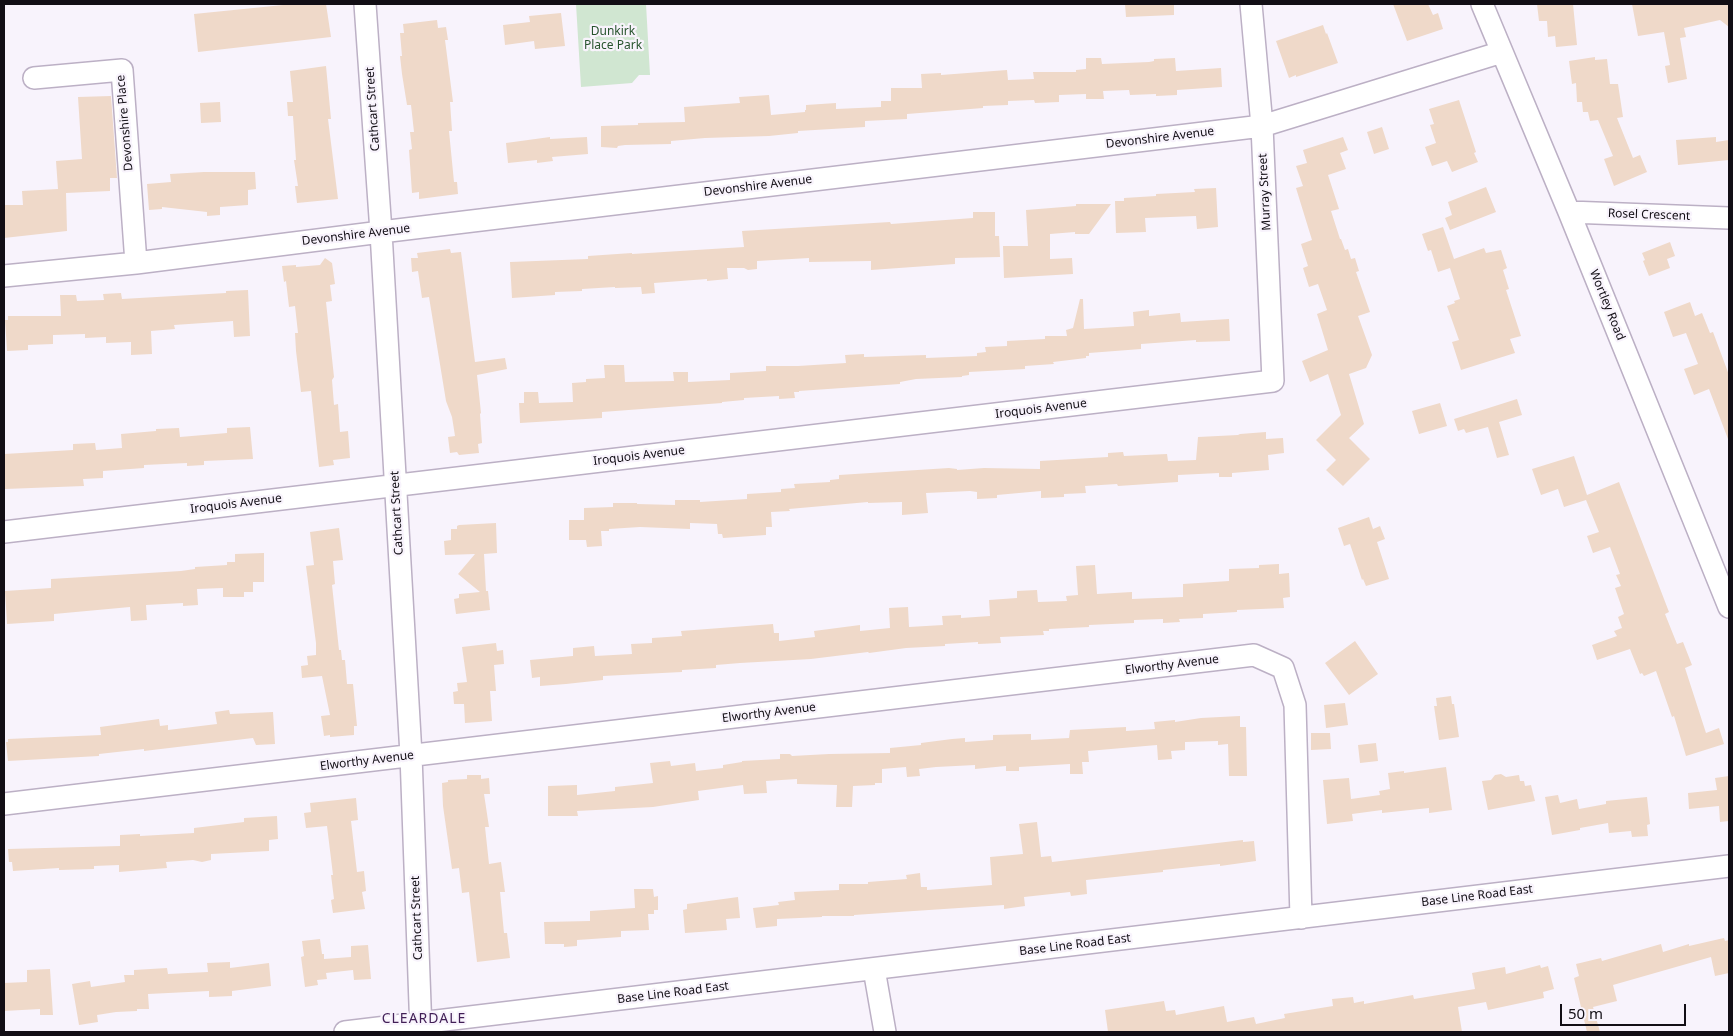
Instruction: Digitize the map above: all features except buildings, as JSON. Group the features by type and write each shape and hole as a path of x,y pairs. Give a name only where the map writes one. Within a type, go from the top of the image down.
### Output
{"street":[{"name":"Cathcart Street","path":"365,4 381,232 411,756 421,1028"},
{"name":"Murray Street","path":"1251,4 1262,126 1274,381"},
{"name":"Wortley Road","path":"1482,4 1569,212 1729,607"},
{"name":"Devonshire Avenue","path":"4,276 136,263 1262,126 1502,52"},
{"name":"Devonshire Place","path":"34,78 122,70 136,263"},
{"name":"Rosel Crescent","path":"1569,212 1729,218"},
{"name":"Iroquois Avenue","path":"4,532 1274,381"},
{"name":"Elworthy Avenue","path":"4,804 1254,655 1283,668 1295,705 1301,918"},
{"name":"Base Line Road East","path":"345,1032 421,1028 874,969 1729,866"},
{"path":"874,969 885,1032"}],"green space":[{"name":"Dunkirk Place Park","path":"576,4 646,4 650,75 639,75 632,83 581,87"}],"district":[{"name":"CLEARDALE","path":"424,1019"}]}
